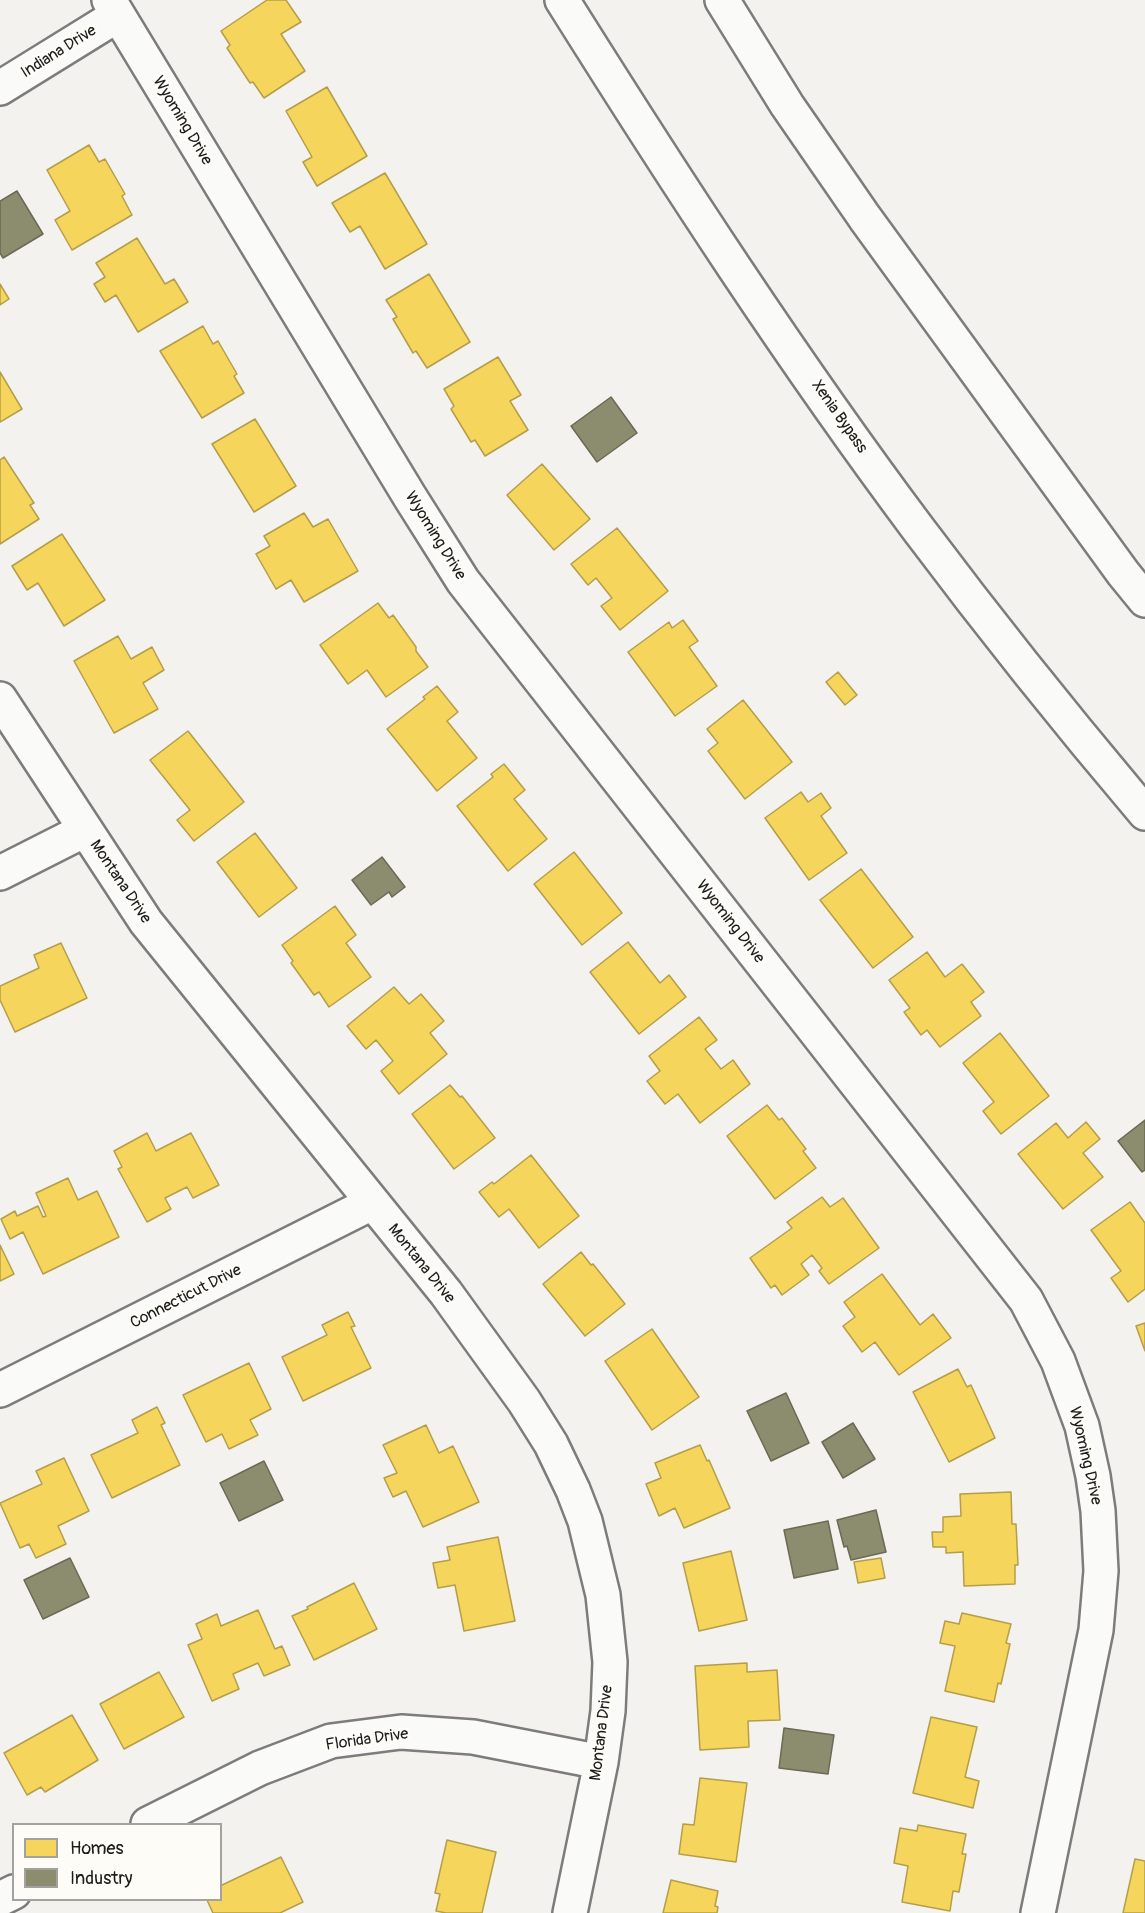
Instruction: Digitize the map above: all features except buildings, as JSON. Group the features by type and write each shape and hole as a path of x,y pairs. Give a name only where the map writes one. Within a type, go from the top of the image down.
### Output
{"main road":[{"name":"Xenia Bypass","path":"562,0 662,159 762,308 919,529 1074,729 1145,813"},
{"path":"722,0 788,105 865,218 1145,600"},
{"name":"Indiana Drive","path":"0,88 113,8"},
{"name":"Wyoming Drive","path":"113,8 463,581 1026,1300 1058,1361 1082,1426 1093,1476 1098,1511 1101,1571 1096,1630 1038,1913"},
{"name":"Montana Drive","path":"0,699 146,922 446,1293 524,1401 551,1444 573,1490 585,1521 603,1595 610,1662 608,1711 601,1762 570,1913"},
{"path":"0,873 85,830"},
{"name":"Connecticut Drive","path":"0,1390 372,1203"},
{"name":"Florida Drive","path":"150,1823 260,1768 331,1742 401,1732 472,1737 601,1762"}]}
